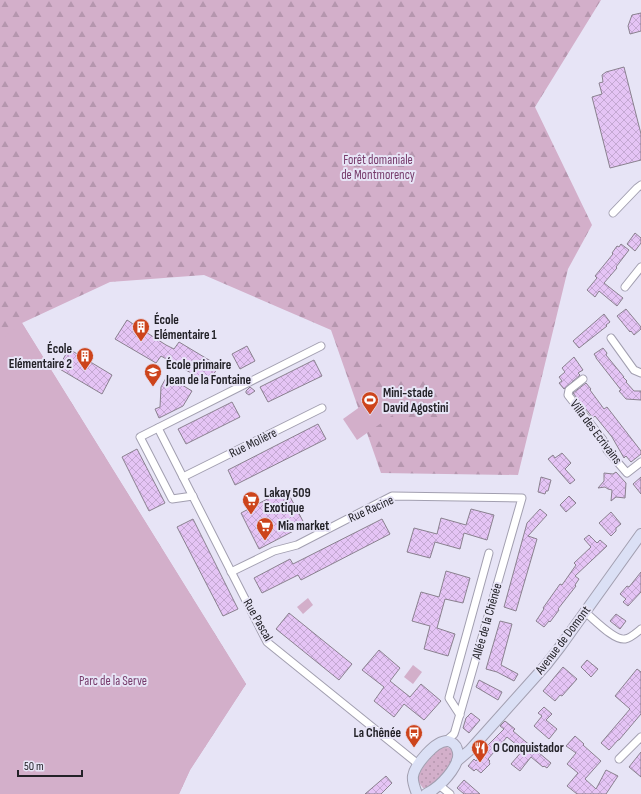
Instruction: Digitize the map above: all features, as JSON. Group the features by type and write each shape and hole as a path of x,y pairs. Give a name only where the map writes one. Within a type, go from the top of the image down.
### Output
{"main road":[{"name":"Avenue de Domont","path":"428,793 439,785 454,768 457,761 546,665 641,534"},
{"path":"452,741 458,753 457,761"},
{"path":"428,793 416,791 413,776 418,764 434,747 437,744 452,741 465,746 477,741"}],"street":[{"path":"613,213 641,185"},
{"path":"625,287 641,267"},
{"path":"611,338 634,370 641,373"},
{"path":"193,496 172,499 140,437 321,346"},
{"name":"Villa des Ecrivains","path":"582,379 569,390 568,395 603,440 607,450 627,473 641,462"},
{"name":"Rue Molière","path":"183,477 322,408"},
{"name":"Rue Pascal","path":"158,428 267,642 418,764"},
{"name":"Rue Racine","path":"231,572 274,551 297,545 392,496 522,498"},
{"name":"Allée de la Chênée","path":"452,741 522,498"},
{"path":"460,715 449,698 489,554"},
{"path":"585,612 617,638 626,639 641,629"},
{"path":"619,759 641,737"},
{"path":"439,785 450,794"}],"green space":[{"name":"Forêt domaniale de Montmorency","path":"0,0 601,0 535,107 592,225 568,269 518,475 381,473 331,330 204,275 110,282 22,323 246,684 190,770 179,794 0,794"},
{"name":"Parc de la Serve","path":"22,323 246,684 190,770 179,794 0,794 0,340"},
{"name":"Mini-stade David Agostini","path":"382,391 397,412 357,440 343,419"},
{"path":"308,598 313,605 303,614 297,607"},
{"path":"413,665 422,672 413,684 404,677"},
{"path":"442,747 446,747 453,751 454,757 452,764 435,783 427,788 423,788 417,780 420,771"}],"building":[{"path":"641,13 641,31 630,34 628,26 632,15"},
{"path":"624,67 641,134 641,160 610,168 592,97 602,94 599,83 603,82 602,75 606,72"},
{"path":"635,233 641,238 641,243 635,251 627,244"},
{"path":"621,244 629,250 616,267 617,268 604,283 623,298 617,306 599,291 595,297 587,290 597,278 595,276 613,254 612,253 617,246 619,247"},
{"path":"626,309 641,327 641,329 634,335 617,316"},
{"path":"604,314 610,322 579,348 573,341"},
{"path":"127,320 174,349 179,342 219,366 207,384 200,378 161,356 156,363 115,339"},
{"path":"247,346 255,361 240,369 232,354"},
{"path":"603,348 607,353 606,355 627,381 626,382 634,391 641,391 641,400 626,399 619,391 621,390 594,354"},
{"name":"École Elémentaire 2","path":"69,349 112,375 102,394 58,368"},
{"path":"574,357 583,370 578,373 580,375 564,389 559,383 562,381 559,377 565,372 562,368"},
{"path":"314,360 322,376 268,402 260,387"},
{"path":"167,376 192,391 183,406 159,418 155,409 160,407 161,387"},
{"path":"586,383 604,409 607,407 641,451 641,454 631,462 626,456 624,458 612,437 595,416 593,418 573,393"},
{"path":"250,387 255,391 249,395 246,391"},
{"path":"232,402 240,417 186,444 178,429"},
{"path":"318,424 326,439 235,485 228,470"},
{"path":"137,449 165,503 149,511 122,457"},
{"path":"562,453 571,463 565,469 575,480 570,484 548,459 553,455 555,458"},
{"path":"616,472 626,483 625,498 616,497 611,501 612,490 605,487 598,488 604,481 604,473 613,474"},
{"path":"541,477 551,480 548,491 546,491 545,494 538,492"},
{"path":"641,477 641,494 633,484"},
{"path":"286,489 305,525 259,549 241,513"},
{"path":"569,496 576,503 566,512 560,505"},
{"path":"471,509 494,515 487,540 464,533 460,549 435,542 430,558 407,552 414,528 437,534 441,518 466,525"},
{"path":"540,509 547,515 528,536 537,539 516,611 504,607 527,523"},
{"path":"611,512 621,524 616,528 616,531 611,536 599,523"},
{"path":"193,519 238,609 223,616 177,527"},
{"path":"382,519 390,534 301,580 298,575 262,593 254,578 290,559 293,564"},
{"path":"589,535 597,543 600,540 607,546 575,576 579,579 575,585 576,586 550,622 549,621 544,627 536,621 544,609 543,608 560,584 562,585 576,565 574,563 591,547 584,539"},
{"path":"446,571 470,578 463,603 445,599 437,628 455,634 448,656 424,649 430,626 412,621 421,592 439,597"},
{"path":"641,572 641,592 628,606 623,602 626,599 620,594 627,586 629,587"},
{"path":"289,613 352,664 339,680 276,629"},
{"path":"616,614 626,621 620,629 610,621"},
{"path":"500,621 512,624 501,665 518,674 514,681 497,672 486,669"},
{"path":"379,650 400,668 390,681 410,697 421,684 441,701 424,720 404,704 394,717 374,701 384,687 362,670"},
{"path":"587,660 598,669 591,677 581,667"},
{"path":"563,667 577,679 562,696 560,695 555,701 543,691"},
{"path":"637,669 641,672 641,714 609,750 601,743 630,709 615,696"},
{"path":"479,680 502,692 498,700 476,687"},
{"path":"544,707 552,714 546,720 557,729 549,739 534,726 542,716 538,713"},
{"path":"471,713 480,720 469,733 463,728 466,718"},
{"path":"505,721 515,729 513,731 551,763 547,768 544,766 543,767 531,757 520,771 511,764 523,750 507,737 488,759 490,764 481,773 476,769 474,771 468,766 474,759 476,761 487,748 486,747 504,729 500,726"},
{"path":"575,736 601,761 585,779 596,789 606,770 618,776 606,794 577,794 567,786 578,773 567,764 576,753 566,746"},
{"path":"641,752 641,777 629,767"},
{"path":"386,776 392,783 381,794 365,794"},
{"path":"464,780 480,794 464,794 457,788"}],"place":[{"name":"École Elémentaire 1","path":"141,342"},
{"name":"École Elémentaire 2","path":"85,371"},
{"name":"École primaire Jean de la Fontaine","path":"153,387"},
{"name":"Mini-stade David Agostini","path":"370,415"},
{"name":"Lakay 509 Exotique","path":"251,515"},
{"name":"Mia market","path":"265,541"},
{"name":"La Chênée","path":"414,748"},
{"name":"O Conquistador","path":"480,763"}]}
